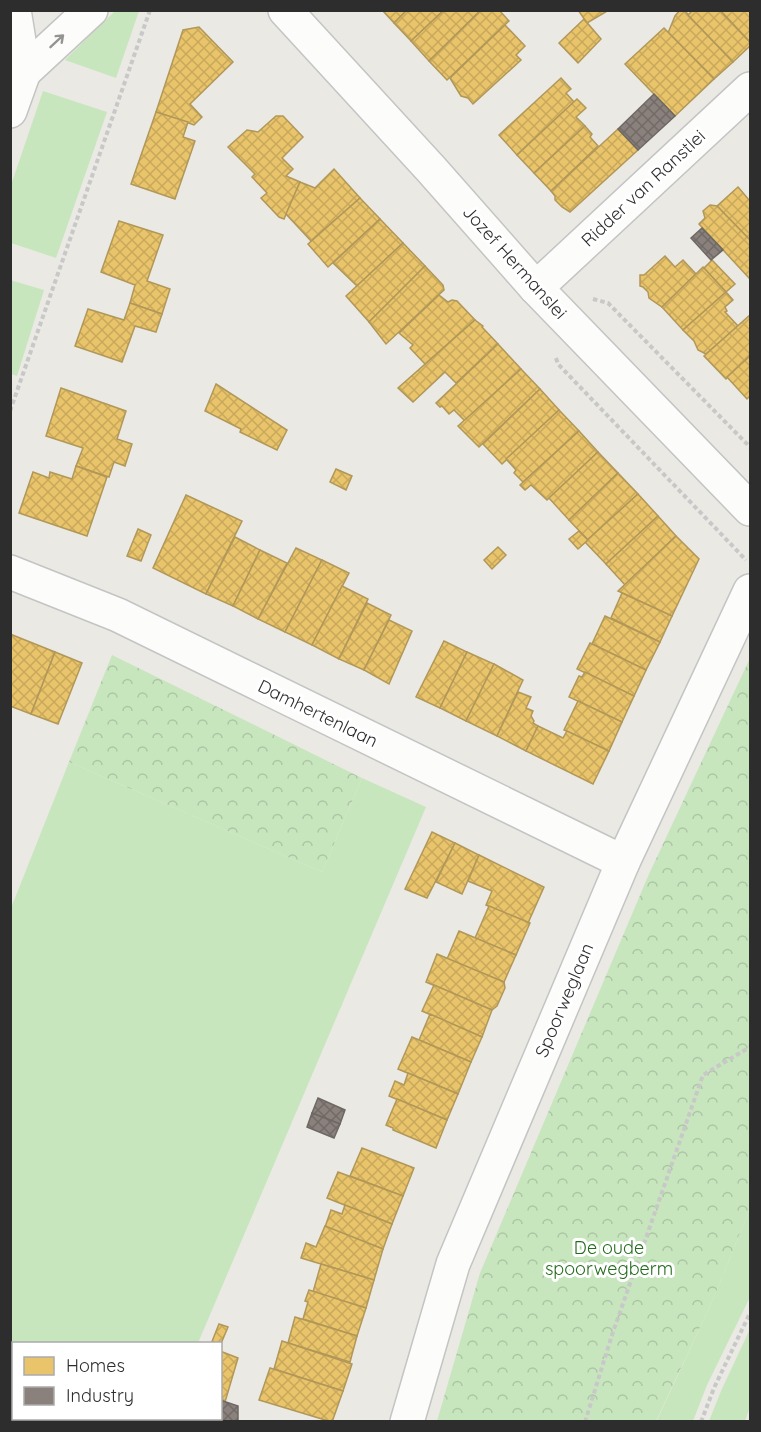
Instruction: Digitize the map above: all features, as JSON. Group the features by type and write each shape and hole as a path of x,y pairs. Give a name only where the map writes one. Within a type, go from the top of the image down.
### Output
{"street":[{"path":"14,10 24,72"},
{"path":"10,111 24,72 91,10"},
{"name":"Jozef Hermanslei","path":"285,10 431,169 536,288 750,509"},
{"name":"Ridder van Ranstlei","path":"536,288 750,88"},
{"name":"Damhertenlaan","path":"10,572 118,615 623,862"},
{"name":"Spoorweglaan","path":"407,1422 453,1264 623,862 750,591"}],"path":[{"path":"10,411 150,10"},
{"path":"588,298 608,303 750,447"},
{"path":"585,1422 612,1335 703,1076 750,1047"},
{"path":"700,1422 750,1312"}],"green space":[{"path":"116,10 139,11 116,78 65,60"},
{"path":"43,91 107,112 56,258 11,243 11,185"},
{"path":"10,280 44,290 17,376 11,374"},
{"path":"112,655 362,778 322,872 69,762"},
{"name":"De oude spoorwegberm","path":"750,658 750,1208 712,1302 656,1421 437,1421 480,1273 649,874"},
{"path":"69,762 322,872 362,778 426,807 198,1342 12,1342 12,1413 11,1413 11,908"},
{"path":"750,1208 750,1297 707,1385 693,1421 656,1422 712,1302"},
{"path":"750,1329 750,1407 745,1421 709,1421 721,1391"},
{"path":"11,1413 12,1420 180,1420 180,1421 11,1422"}],"building: Homes":[{"path":"382,10 407,10 394,23"},
{"path":"407,10 444,10 411,41 394,23"},
{"path":"444,10 481,10 429,61 411,41"},
{"path":"481,10 499,10 509,21 447,80 429,61"},
{"path":"578,10 609,10 587,23"},
{"path":"680,10 684,10 733,62 714,79 668,33"},
{"path":"693,10 720,10 750,42 750,46 733,62 688,15"},
{"path":"720,10 750,10 750,42"},
{"path":"584,19 601,39 578,63 559,43"},
{"path":"505,25 525,46 516,55 521,60 473,104 468,98 461,96 450,78"},
{"path":"199,27 233,62 190,104 202,117 194,125 156,112 183,30"},
{"path":"664,28 714,79 675,116 625,64"},
{"path":"561,78 571,89 566,93 574,102 517,155 499,135"},
{"path":"577,99 586,108 576,117 585,126 534,173 517,155"},
{"path":"156,112 188,122 183,137 195,141 175,199 131,184"},
{"path":"276,116 283,116 303,137 282,158 293,169 286,176 300,182 284,219 279,217 261,198 267,193 252,177 255,174 228,147 247,130 258,132"},
{"path":"585,126 592,134 590,137 598,146 551,191 534,173"},
{"path":"618,129 638,150 570,212 562,207 555,200 551,191"},
{"path":"334,169 360,198 311,241 286,214 300,182 315,188"},
{"path":"738,187 750,201 750,240 717,206"},
{"path":"360,198 380,219 328,267 308,244"},
{"path":"710,205 717,206 750,240 750,279 699,224 705,218 703,211"},
{"path":"380,219 403,243 357,286 333,263"},
{"path":"119,221 163,235 147,281 170,289 162,314 130,303 135,285 101,272"},
{"path":"403,243 425,266 369,322 346,296"},
{"path":"665,256 675,267 683,260 696,274 662,307 649,298 648,292 640,286 640,275 644,275"},
{"path":"712,260 735,284 726,292 704,268"},
{"path":"425,266 443,285 444,290 386,344 369,322"},
{"path":"703,267 726,292 683,330 662,307"},
{"path":"726,292 733,300 725,307 727,311 725,312 738,326 706,354 698,350 694,341 683,330"},
{"path":"439,295 448,302 457,301 475,320 425,364 410,348 413,345 399,333"},
{"path":"130,303 162,314 156,332 135,326 122,362 75,346 88,309 124,320"},
{"path":"750,315 750,356 726,379 704,356"},
{"path":"475,320 498,344 456,383 445,372 413,402 398,388"},
{"path":"498,344 521,369 465,421 454,410 449,414 442,406 440,407 436,403"},
{"path":"750,356 750,396 747,399 727,377"},
{"path":"521,369 540,389 479,447 458,426"},
{"path":"216,384 287,430 277,450 205,411"},
{"path":"61,388 126,411 117,439 132,444 125,466 114,462 109,477 76,466 83,448 46,436"},
{"path":"540,389 559,410 502,464 483,444"},
{"path":"559,410 579,431 523,482 514,473 516,470 506,459"},
{"path":"579,431 598,452 547,500 531,485 525,490 520,485"},
{"path":"598,452 618,473 569,520 549,498"},
{"path":"76,466 107,477 87,536 19,513 33,472 49,478 50,472 72,479"},
{"path":"336,469 352,476 346,490 330,482"},
{"path":"618,473 638,494 588,540 569,520"},
{"path":"638,494 658,516 606,564 585,542"},
{"path":"186,495 242,521 206,594 153,568"},
{"path":"658,516 676,536 625,585 606,564"},
{"path":"138,529 151,535 141,561 127,556"},
{"path":"579,531 588,540 578,549 569,539"},
{"path":"676,536 699,559 672,616 618,591"},
{"path":"235,537 260,550 233,606 206,594"},
{"path":"498,547 506,555 492,569 484,560"},
{"path":"296,548 322,560 285,632 258,619"},
{"path":"260,550 287,563 258,619 233,606"},
{"path":"322,560 349,573 312,645 285,632"},
{"path":"342,586 368,599 339,659 312,645"},
{"path":"622,593 672,616 660,642 611,618"},
{"path":"367,603 391,615 364,670 339,659"},
{"path":"605,616 660,642 646,670 592,644"},
{"path":"389,620 412,631 389,684 364,670"},
{"path":"10,634 55,652 31,714 10,706"},
{"path":"444,641 467,652 440,708 416,697"},
{"path":"590,643 646,670 634,696 577,669"},
{"path":"55,652 82,663 58,724 31,714"},
{"path":"467,652 494,664 466,721 440,708"},
{"path":"494,664 523,680 497,736 466,721"},
{"path":"585,672 634,696 622,722 569,697 579,676 582,677"},
{"path":"518,692 531,697 526,708 533,711 531,716 533,723 538,726 526,751 497,736"},
{"path":"578,701 622,722 609,751 564,730"},
{"path":"538,726 563,738 567,731 609,751 593,784 526,751"},
{"path":"432,832 455,843 427,898 405,889"},
{"path":"455,843 479,855 462,894 436,882"},
{"path":"479,855 544,887 528,923 486,905 492,891 468,881"},
{"path":"489,906 530,923 516,955 475,938"},
{"path":"459,931 516,955 504,982 447,959"},
{"path":"437,954 504,982 505,988 497,1006 492,1010 426,982"},
{"path":"434,985 492,1010 482,1037 422,1011"},
{"path":"430,1014 482,1037 471,1062 419,1040"},
{"path":"412,1037 471,1062 458,1094 398,1069"},
{"path":"408,1073 458,1094 447,1120 389,1096 395,1081 404,1085"},
{"path":"397,1099 447,1120 436,1148 386,1125"},
{"path":"362,1148 414,1168 403,1196 350,1176"},
{"path":"338,1172 403,1196 392,1224 327,1198"},
{"path":"345,1205 392,1224 383,1249 325,1227 331,1210 342,1214"},
{"path":"325,1226 383,1249 374,1280 301,1258 306,1243 316,1247"},
{"path":"321,1264 374,1280 366,1308 313,1292"},
{"path":"309,1290 366,1308 357,1336 303,1319"},
{"path":"295,1317 357,1336 350,1362 288,1343"},
{"path":"219,1324 228,1327 222,1342 212,1342"},
{"path":"282,1341 352,1364 343,1391 274,1369"},
{"path":"222,1352 238,1358 225,1402 222,1401"},
{"path":"270,1368 343,1391 332,1422 259,1400"}],"building: Industry":[{"path":"654,94 675,116 638,150 618,129"},
{"path":"702,228 723,250 711,260 691,238"},
{"path":"318,1098 345,1110 340,1124 312,1113"},
{"path":"312,1113 340,1124 334,1138 307,1127"},
{"path":"222,1401 238,1406 238,1422 195,1422 195,1420 222,1420"}]}
